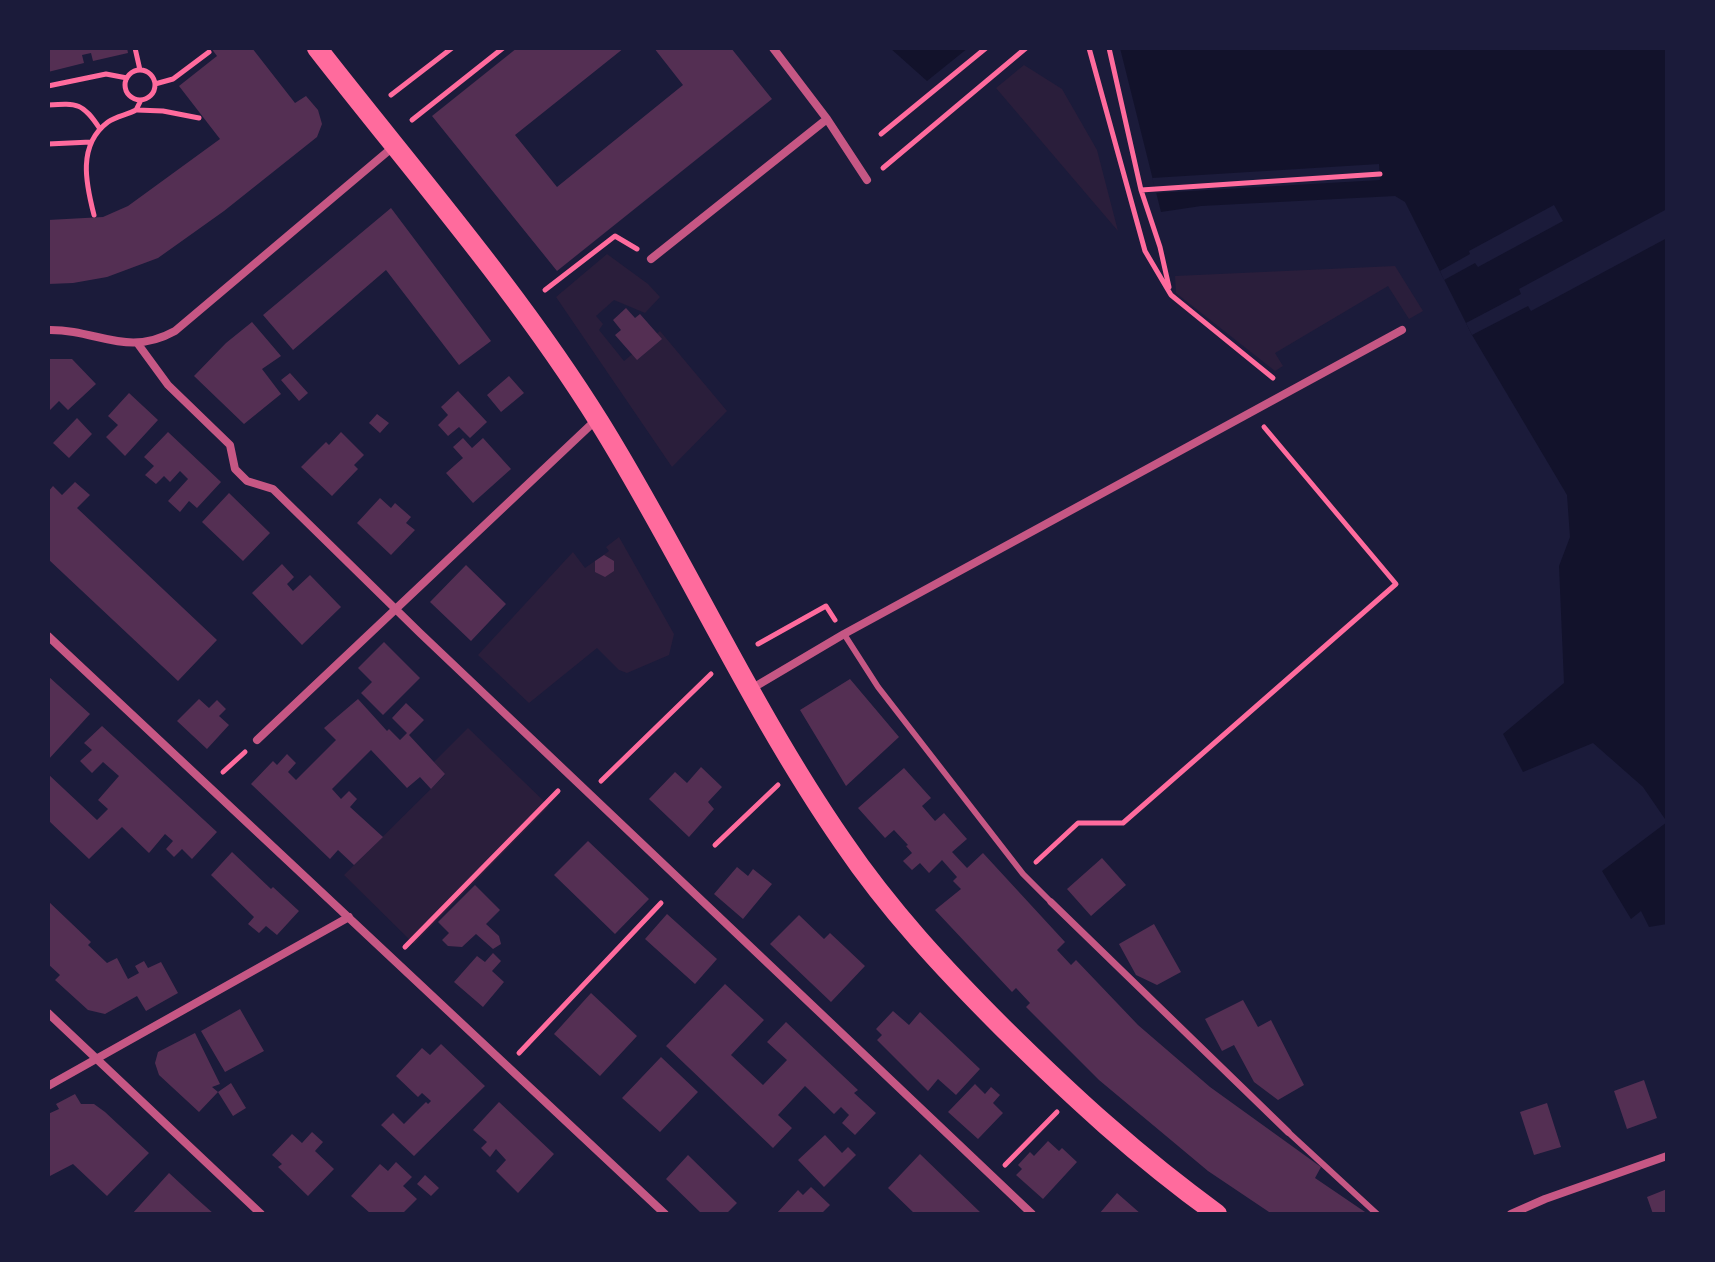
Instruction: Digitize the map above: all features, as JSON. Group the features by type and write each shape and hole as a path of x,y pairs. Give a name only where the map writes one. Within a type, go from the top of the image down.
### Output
{"main road":[{"path":"317,48 493,272 597,418 797,771 878,892 924,946 1023,1048 1106,1127 1155,1169 1217,1214"}],"street":[{"path":"773,48 827,119 867,180"},
{"path":"651,259 827,119"},
{"path":"48,330 69,330 119,343 138,344 175,331 394,146"},
{"path":"750,689 844,634 1402,330"},
{"path":"138,344 168,385 230,445 235,469 247,481 273,489 395,610 1032,1214"},
{"path":"257,740 597,418"},
{"path":"48,636 665,1214"},
{"path":"1051,902 1238,1087 1288,1132"},
{"path":"48,1086 349,917"},
{"path":"48,1013 261,1214"},
{"path":"1511,1214 1667,1156"}],"lane":[{"path":"844,634 878,687 1023,874 1051,902"},
{"path":"1288,1132 1377,1214"}],"path":[{"path":"135,48 140,70"},
{"path":"391,95 452,48"},
{"path":"412,120 503,48"},
{"path":"881,134 986,48"},
{"path":"867,180 1026,48"},
{"path":"1089,48 1145,251 1171,295 1289,392"},
{"path":"1109,48 1141,190 1160,247 1171,295"},
{"path":"136,110 141,100 149,97 155,84 173,79 209,52"},
{"path":"141,100 128,94 125,85 131,73 140,70 149,72 155,84"},
{"path":"48,86 106,74 127,78"},
{"path":"48,105 80,105 100,129"},
{"path":"94,215 86,167 91,142 100,129 113,119 136,110 163,111 199,118"},
{"path":"48,144 91,142"},
{"path":"1141,190 1380,174"},
{"path":"545,290 615,236 651,259"},
{"path":"1023,874 1078,823 1123,823 1396,584 1251,412"},
{"path":"758,644 826,606"},
{"path":"588,793 715,670"},
{"path":"208,786 257,740"},
{"path":"393,959 572,777"},
{"path":"715,845 779,783"},
{"path":"507,1065 661,903"},
{"path":"994,1178 1064,1106"}],"shaded area":[{"path":"890,48 968,48 927,81"},
{"path":"1120,48 1667,48 1667,822 1643,787 1593,743 1523,772 1503,734 1564,683 1559,566 1570,537 1567,495 1472,335 1405,202 1395,196 1201,206 1161,212"},
{"path":"1024,65 1062,89 1097,150 1118,231 996,88"},
{"path":"607,254 648,284 660,297 645,313 614,300 596,316 603,324 599,330 624,361 660,331 727,411 672,467 556,297"},
{"path":"1395,266 1423,311 1409,319 1388,286 1275,353 1283,366 1275,371 1176,293 1175,276"},
{"path":"619,537 674,634 669,655 627,673 619,670 597,648 529,703 478,655 573,552 585,568 609,551 606,547"},
{"path":"468,728 549,806 414,944 344,875 445,775 434,762"},
{"path":"1667,822 1667,924 1649,927 1641,911 1631,919 1602,871"}],"pier":[{"path":"1379,164 1380,180 1156,193 1152,178"},
{"path":"1554,205 1563,221 1478,267 1475,263 1444,280 1440,271 1470,254 1469,251"},
{"path":"1667,209 1667,238 1531,311 1528,306 1472,335 1466,323 1521,294 1519,289"}],"building":[{"path":"48,48 127,48 128,53 93,61 91,53 82,55 84,63 48,72"},
{"path":"211,48 252,48 295,103 306,96 318,110 322,124 317,137 224,211 158,258 107,277 48,284 48,220 103,217 128,206 220,139 179,86 217,56"},
{"path":"517,48 624,48 515,135 557,187 683,85 654,48 731,48 772,99 557,271 432,116"},
{"path":"391,208 491,341 459,365 386,270 293,350 263,315"},
{"path":"626,308 635,318 640,314 662,339 637,360 615,335 621,330 613,320"},
{"path":"252,322 281,356 262,369 281,394 244,424 194,376"},
{"path":"48,359 72,359 96,384 68,410 59,401 48,412"},
{"path":"290,373 308,393 299,401 281,380"},
{"path":"509,376 524,393 501,412 487,395"},
{"path":"458,391 487,422 470,438 459,427 448,436 438,425 448,415 441,407"},
{"path":"129,393 158,420 125,456 106,437 118,425 108,416"},
{"path":"377,414 389,423 380,433 369,423"},
{"path":"77,418 92,434 69,458 53,443"},
{"path":"168,432 221,482 197,508 189,501 180,512 168,501 188,479 180,471 170,482 164,476 156,484 145,475 154,466 144,457"},
{"path":"341,432 364,455 354,465 358,469 332,496 301,467"},
{"path":"463,438 472,448 483,438 511,469 473,503 446,473 463,458 453,447"},
{"path":"75,482 90,495 77,508 217,640 178,681 48,559 48,492 53,486 62,495"},
{"path":"229,493 270,533 243,561 202,522"},
{"path":"380,498 391,508 395,503 411,517 406,523 415,530 391,555 357,523"},
{"path":"604,555 614,561 614,571 605,577 595,572 595,561"},
{"path":"282,564 294,577 287,584 293,591 310,575 341,607 302,645 252,593"},
{"path":"466,565 506,604 471,641 430,602"},
{"path":"384,642 420,678 383,715 361,693 372,682 358,668"},
{"path":"48,676 90,714 48,760"},
{"path":"850,679 899,737 846,786 800,710"},
{"path":"199,699 209,708 217,700 226,709 219,716 229,725 207,749 177,721"},
{"path":"358,699 387,731 389,729 400,740 407,733 392,718 406,703 424,720 409,735 445,774 431,789 420,777 407,788 371,750 332,789 341,799 349,791 357,799 350,807 383,837 354,865 338,850 330,859 251,784 273,761 277,765 287,754 296,763 288,772 296,780 336,740 324,728"},
{"path":"102,726 217,832 192,859 182,849 174,857 166,849 173,841 165,834 149,853 122,827 89,859 48,820 48,774 97,820 108,809 98,800 119,776 103,762 92,773 80,761 92,750 84,743"},
{"path":"701,767 722,787 708,802 714,809 689,837 649,799 675,772 687,783"},
{"path":"904,768 931,798 922,806 935,821 944,813 967,839 952,852 967,868 983,853 1065,942 1057,950 1071,965 1076,960 1138,1025 1210,1087 1321,1167 1315,1178 1368,1214 1272,1214 1208,1171 1099,1080 1026,1007 1030,1003 1016,988 1012,992 935,910 961,889 953,881 957,877 942,860 929,873 920,863 912,870 903,861 912,853 908,845 894,830 885,838 858,808"},
{"path":"588,841 649,899 615,934 554,875"},
{"path":"232,852 299,911 277,935 266,926 259,933 248,924 254,917 211,875"},
{"path":"1102,858 1126,885 1091,916 1067,889"},
{"path":"737,867 748,876 753,869 772,884 743,919 714,894"},
{"path":"475,885 500,910 486,924 499,936 501,944 493,949 476,934 462,947 448,946 442,940 449,933 438,922"},
{"path":"48,901 91,942 88,945 107,963 117,958 128,979 139,973 135,966 144,961 148,968 161,962 178,993 146,1011 137,996 105,1014 88,1010 55,980 60,975 48,964"},
{"path":"667,914 717,959 695,984 645,939"},
{"path":"799,915 824,939 830,933 865,966 831,1002 770,944"},
{"path":"1154,924 1181,972 1157,985 1136,975 1119,944"},
{"path":"493,953 501,961 492,971 504,982 483,1007 454,982 477,956 485,962"},
{"path":"725,984 764,1020 731,1055 763,1085 787,1060 767,1042 786,1022 858,1090 854,1093 876,1113 855,1135 842,1123 849,1115 841,1107 834,1114 805,1086 778,1115 792,1128 773,1148 666,1046"},
{"path":"591,993 637,1036 600,1076 554,1034"},
{"path":"1243,1000 1258,1027 1271,1020 1304,1085 1278,1100 1254,1082 1234,1045 1222,1051 1205,1019"},
{"path":"240,1009 264,1051 225,1072 201,1031"},
{"path":"893,1011 909,1025 920,1012 980,1069 956,1095 938,1079 928,1091 877,1040 882,1035 876,1029"},
{"path":"195,1033 220,1084 212,1087 218,1092 199,1112 159,1075 155,1063 158,1052"},
{"path":"441,1044 485,1086 414,1156 381,1125 393,1113 404,1124 426,1102 431,1101 422,1093 418,1097 396,1076 422,1048 430,1055"},
{"path":"661,1057 698,1092 660,1132 622,1098"},
{"path":"1644,1080 1657,1118 1627,1129 1614,1091"},
{"path":"231,1083 246,1108 233,1116 218,1092"},
{"path":"975,1084 985,1094 991,1087 1000,1095 993,1103 1003,1113 978,1139 948,1112"},
{"path":"75,1094 81,1104 94,1104 105,1112 149,1153 107,1196 73,1164 48,1177 48,1114 59,1109 56,1104"},
{"path":"499,1102 554,1154 518,1193 496,1171 506,1160 496,1149 490,1157 481,1148 487,1142 473,1130"},
{"path":"1547,1103 1561,1147 1534,1155 1520,1112"},
{"path":"312,1132 323,1142 315,1151 334,1169 308,1196 278,1167 282,1164 272,1155 292,1134 302,1143"},
{"path":"825,1135 842,1153 848,1147 856,1155 824,1187 798,1160"},
{"path":"1048,1141 1059,1151 1062,1148 1077,1162 1043,1199 1016,1175 1022,1169 1018,1165 1030,1152 1034,1156"},
{"path":"920,1154 982,1214 915,1214 888,1188"},
{"path":"688,1155 737,1203 726,1214 702,1214 666,1179"},
{"path":"396,1162 412,1177 403,1186 417,1199 402,1214 371,1214 351,1196 380,1164 388,1171"},
{"path":"169,1173 196,1198 214,1214 132,1214"},
{"path":"425,1175 439,1188 431,1196 417,1184"},
{"path":"811,1187 830,1205 821,1214 776,1214 798,1190 803,1195"},
{"path":"1667,1189 1667,1214 1653,1214 1647,1197"},
{"path":"1117,1193 1141,1214 1099,1214"}]}
